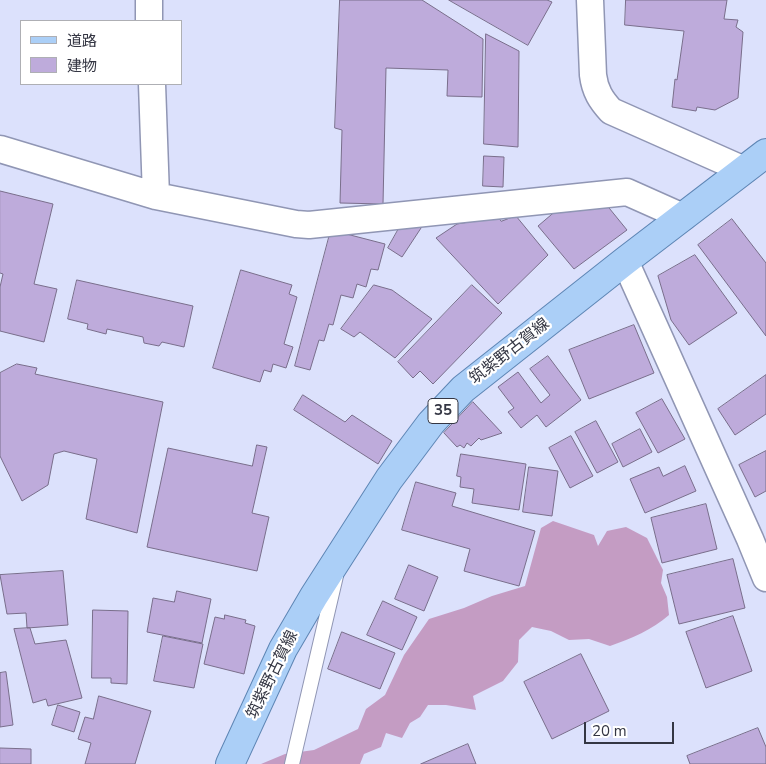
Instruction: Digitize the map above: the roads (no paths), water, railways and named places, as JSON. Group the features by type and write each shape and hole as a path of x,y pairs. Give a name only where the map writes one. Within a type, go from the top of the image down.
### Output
{"main road":[{"name":"筑紫野古賀線","path":"230,764 284,649 342,551 389,479 431,423 463,389 766,153"}],"street":[{"path":"149,0 150,20"},
{"path":"590,0 594,87 600,99 611,111 744,170"},
{"path":"152,85 156,196"},
{"path":"0,149 156,196 308,226 627,192 683,217"},
{"path":"625,261 766,578"}],"lane":[{"path":"292,764 342,551"}]}
